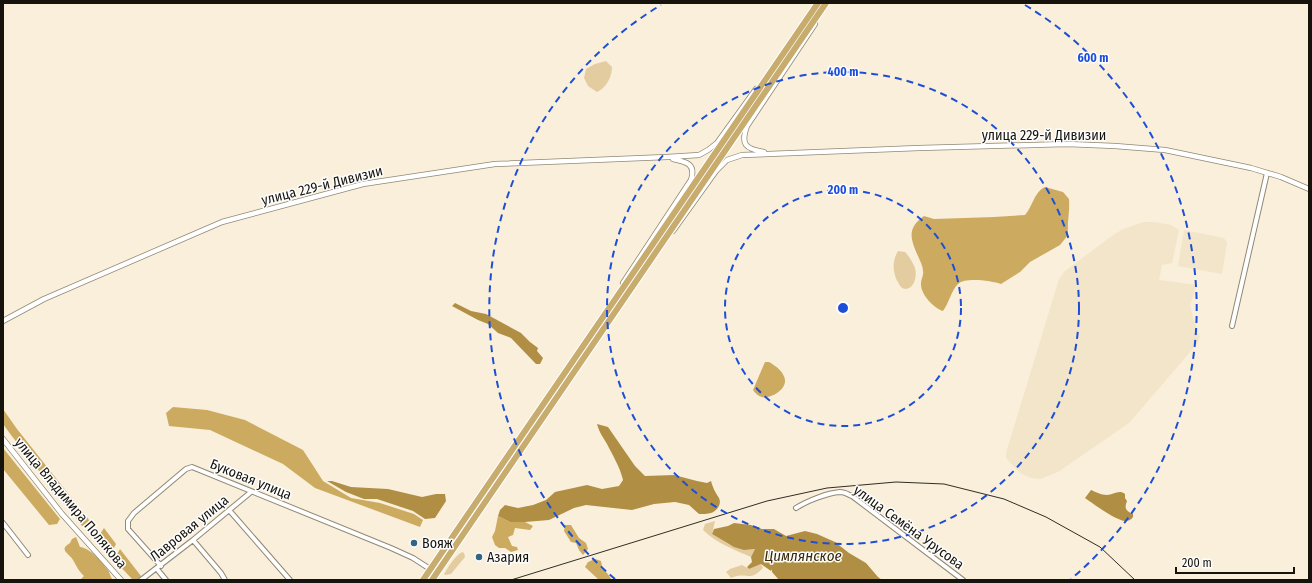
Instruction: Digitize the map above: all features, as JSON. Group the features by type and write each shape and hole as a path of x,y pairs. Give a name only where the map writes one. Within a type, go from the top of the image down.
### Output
{"highway":[{"path":"423,580 818,3"},
{"path":"432,580 827,3"}],"street":[{"path":"774,154 755,151 749,148 744,141 745,132 750,120 807,38 827,3"},
{"name":"улица 229-й Дивизии","path":"3,321 44,299 222,222 363,184 495,164 699,155 713,147 751,95 766,78"},
{"name":"улица 229-й Дивизии","path":"774,154 1067,144 1115,146 1165,150 1250,168 1309,189"},
{"path":"658,249 680,223 712,176 724,163 738,156 774,154"},
{"path":"611,304 630,272 691,180 693,171 690,165 680,160 667,157"},
{"path":"1232,326 1267,173"},
{"name":"улица Владимира Полякова","path":"3,439 62,514 121,580"},
{"name":"Буковая улица","path":"166,580 159,567 128,529 128,521 134,513 186,469 192,467 391,548 413,558 430,569"},
{"name":"Лавровая улица","path":"141,580 193,540 251,492"},
{"name":"улица Семёна Урусова","path":"796,508 808,500 840,492 846,493 963,580"},
{"path":"229,510 290,580"},
{"path":"3,523 28,555"},
{"path":"193,540 225,580"}],"shaded area":[{"path":"606,61 612,67 611,75 606,85 597,92 588,86 584,78 586,69 595,64"},
{"path":"1045,187 1063,192 1069,199 1068,235 1060,245 1030,262 1020,272 1001,284 979,280 961,282 954,290 943,311 932,304 925,296 921,287 923,269 912,239 913,229 919,220 924,216 934,219 1025,215 1038,192"},
{"path":"1144,222 1155,222 1171,225 1179,230 1172,263 1162,265 1159,280 1197,285 1190,305 1200,337 1197,344 1129,423 1058,472 1040,479 1031,478 1020,473 1006,458 1006,453 1059,279 1065,271 1112,236 1123,229"},
{"path":"1184,230 1224,238 1227,243 1222,274 1178,266"},
{"path":"898,251 905,252 915,268 915,281 909,288 906,289 900,286 895,276 894,263"},
{"path":"765,362 769,362 777,367 783,374 785,380 783,387 777,393 769,397 759,396 753,390"},
{"path":"173,407 207,410 245,420 303,450 323,481 351,498 380,503 414,514 423,520 420,527 315,488 283,464 210,430 169,426 166,413"},
{"path":"3,409 89,520 88,524 82,526 11,435 3,424"},
{"path":"3,448 60,519 57,524 49,525 3,469"},
{"path":"498,516 510,522 525,522 533,526 530,530 515,528 513,535 508,537 512,546 517,547 518,550 511,552 505,548 499,548 495,545 492,537 495,531"},
{"path":"715,521 712,534 737,548 755,549 751,557 732,549 708,535 703,530 705,524"},
{"path":"565,525 571,525 579,538 586,543 588,549 583,555 576,543 571,542 564,531"},
{"path":"104,528 116,544 111,554 98,537"},
{"path":"76,537 80,547 91,552 98,559 108,570 113,580 80,580 84,576 65,550 72,539"},
{"path":"120,549 141,576 137,580 133,580 114,560"},
{"path":"462,552 464,553 465,557 451,574 445,575 444,574 452,562"},
{"path":"595,559 601,561 602,566 612,580 599,580 585,567 588,562"},
{"path":"761,564 763,568 751,576 737,576 731,578 726,572 742,565 749,569"}],"water":[{"path":"455,303 471,311 486,314 521,333 538,348 537,351 543,358 540,364 536,364 511,338 498,333 488,324 452,306"},
{"path":"597,424 608,427 635,466 645,476 674,475 707,483 711,481 720,500 718,507 711,513 699,514 689,505 675,502 654,504 632,510 586,505 574,508 549,520 510,522 498,516 500,510 505,505 518,508 533,505 546,500 555,492 587,485 602,489 619,486 623,480 620,471"},
{"path":"327,481 332,481 351,487 388,489 422,497 445,494 446,501 435,518 425,519 413,511 377,499 364,499 346,492"},
{"path":"1091,490 1105,495 1118,492 1125,494 1127,501 1126,509 1133,514 1133,517 1125,521 1116,518 1105,511 1085,498"},
{"name":"Цимлянское","path":"734,523 751,525 762,529 774,529 786,536 805,531 817,534 835,542 849,553 866,563 882,580 779,580 772,572 772,569 771,571 761,564 749,569 747,567 752,562 751,557 755,549 744,550 734,547 712,534 714,529"}],"railway":[{"path":"511,580 767,501 827,488 896,482 944,484 1004,499 1046,517 1100,547 1135,580"}],"place":[{"name":"Вояж","path":"414,543"},
{"name":"Азария","path":"479,557"}]}
